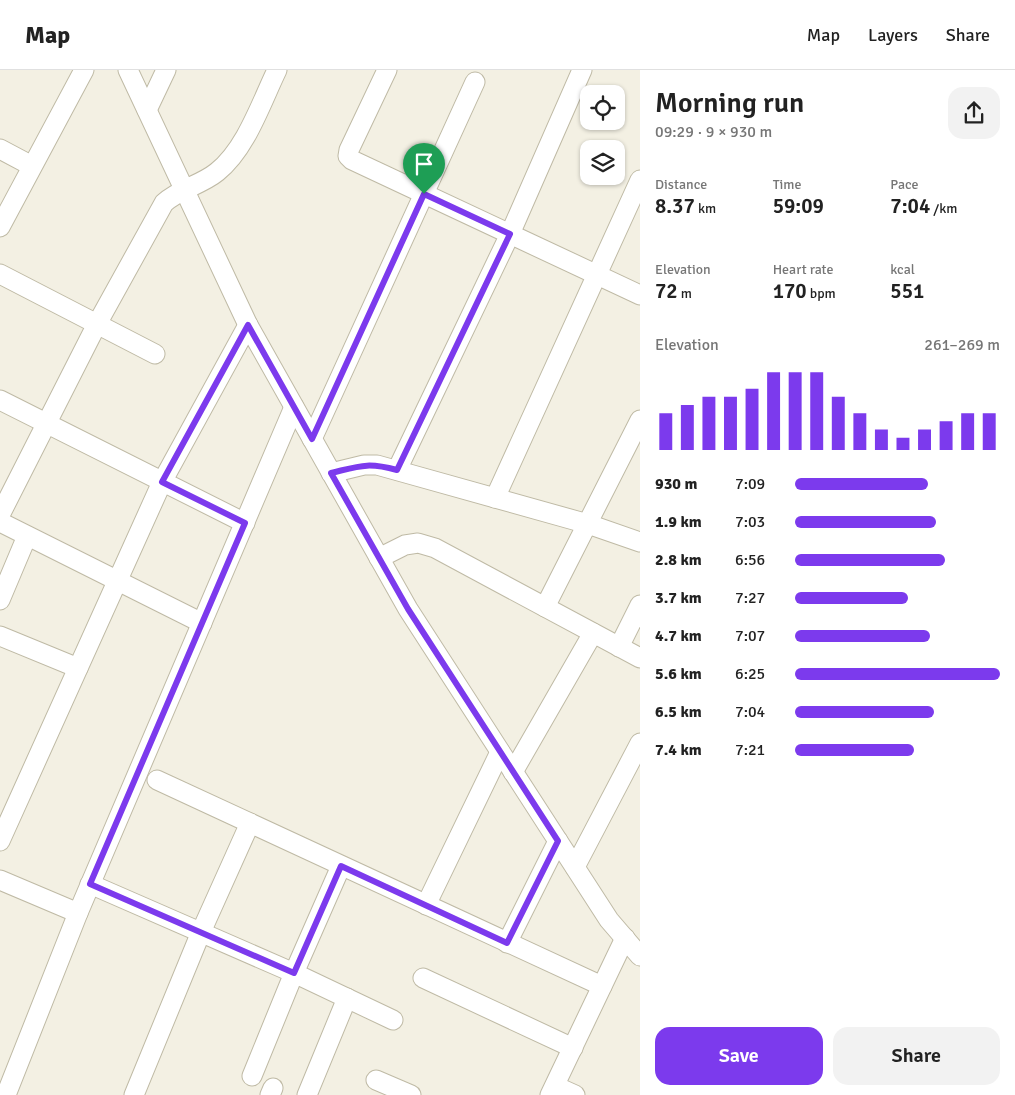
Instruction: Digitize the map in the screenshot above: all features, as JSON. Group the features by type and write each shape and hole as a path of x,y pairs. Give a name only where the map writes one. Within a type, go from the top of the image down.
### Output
{"street":[{"path":"0,227 84,70"},
{"path":"128,70 248,325 408,609 609,920 639,953"},
{"path":"146,110 166,70"},
{"path":"0,516 98,324 164,203 171,196 215,174 228,162 240,146 277,70"},
{"path":"387,70 349,150 348,156 352,160 640,294"},
{"path":"397,470 510,234 582,70"},
{"path":"312,439 475,82"},
{"path":"0,149 32,166"},
{"path":"495,498 640,180"},
{"path":"0,274 155,354"},
{"path":"0,841 162,482 248,325"},
{"path":"0,400 245,523"},
{"path":"6,1083 294,407"},
{"path":"545,607 640,420"},
{"path":"331,473 364,465 377,465 588,524 640,542"},
{"path":"0,522 202,623"},
{"path":"0,600 27,536"},
{"path":"379,558 405,545 418,543 435,548 640,658"},
{"path":"619,646 640,605"},
{"path":"513,772 593,633"},
{"path":"0,636 78,668"},
{"path":"575,867 640,743"},
{"path":"426,905 500,752"},
{"path":"157,780 602,986"},
{"path":"134,1095 201,932 250,823"},
{"path":"507,943 558,841"},
{"path":"252,1076 294,973 341,866"},
{"path":"0,880 78,913"},
{"path":"90,884 294,973 393,1020"},
{"path":"575,1095 553,1090 625,938"},
{"path":"423,978 573,1048"},
{"path":"307,1095 348,998"},
{"path":"376,1080 411,1095"}],"route":[{"path":"424,194 510,234 397,470 377,465 364,465 331,473 408,609 558,841 507,943 341,866 294,973 90,884 245,523 162,482 248,325 312,439 424,194"}]}
